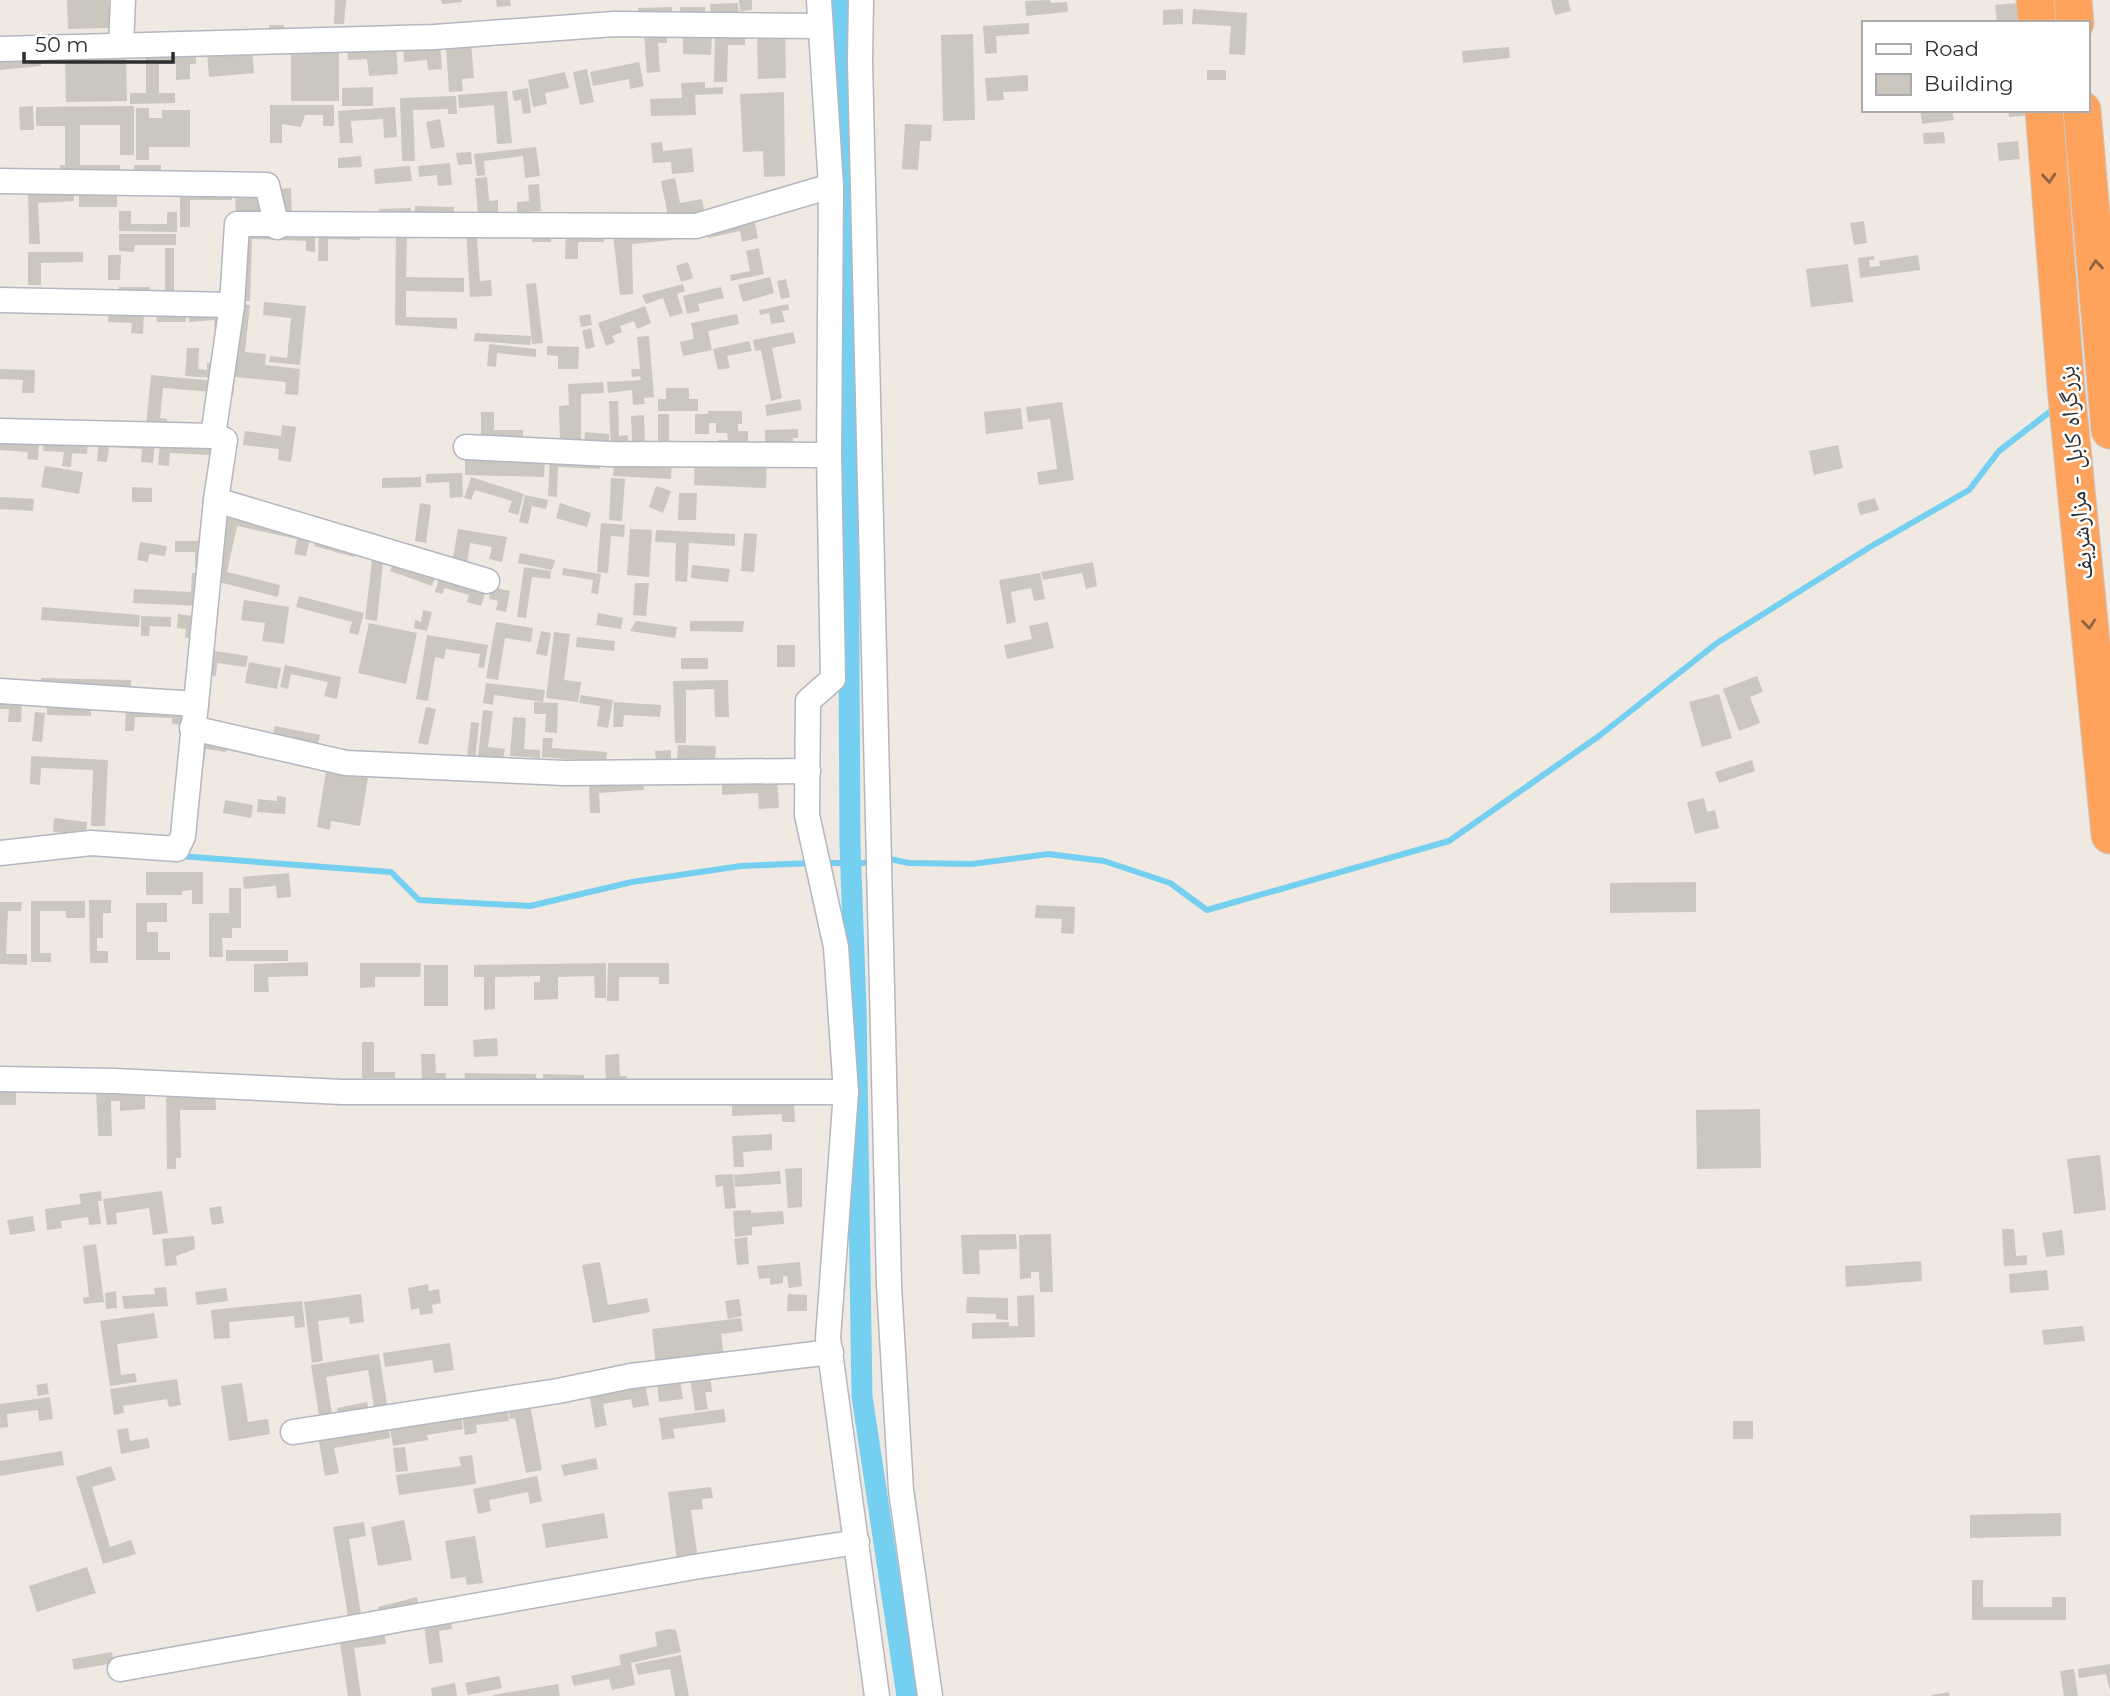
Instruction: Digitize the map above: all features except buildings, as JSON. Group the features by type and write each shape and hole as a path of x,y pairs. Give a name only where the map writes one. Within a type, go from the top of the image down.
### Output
{"highway":[{"path":"2035,0 2037,21"},
{"path":"2073,0 2075,21"},
{"name":"بزرگراه کابل - مزارشریف","path":"2044,112 2066,387 2110,835"},
{"name":"بزرگراه کابل - مزارشریف","path":"2082,112 2110,430"}],"street":[{"path":"121,45 123,0"},
{"path":"819,0 831,186 829,455 833,679 808,701 807,815 836,947 846,1092 828,1338 877,1696"},
{"path":"862,0 861,103 889,1285 901,1490 930,1696"},
{"path":"0,49 435,37 614,24 820,26"},
{"path":"0,181 267,185 277,227"},
{"path":"213,436 232,305 237,224 277,227 696,226 831,186"},
{"path":"0,300 232,305"},
{"path":"2066,387 2108,384"},
{"path":"0,431 213,436 225,440 216,500 183,836 177,849 91,843 0,853"},
{"path":"466,447 610,454 829,455"},
{"path":"216,500 487,581"},
{"path":"0,691 196,704"},
{"path":"192,728 346,763 565,773 807,771"},
{"path":"0,1079 114,1080 342,1091 846,1092"},
{"path":"293,1432 558,1391 631,1376 831,1352"},
{"path":"120,1669 694,1567 857,1542"}],"waterway":[{"path":"839,0 847,306 850,844 856,1008 862,1396 907,1696"},
{"path":"885,858 909,863 972,864 1048,854 1104,861 1170,883 1207,910 1449,841 1599,736 1717,643 1870,547 1969,490 1999,451 2051,411"},
{"path":"179,856 391,872 419,900 530,906 632,882 741,866 813,863"},
{"path":"824,863 864,863 872,860"}]}
